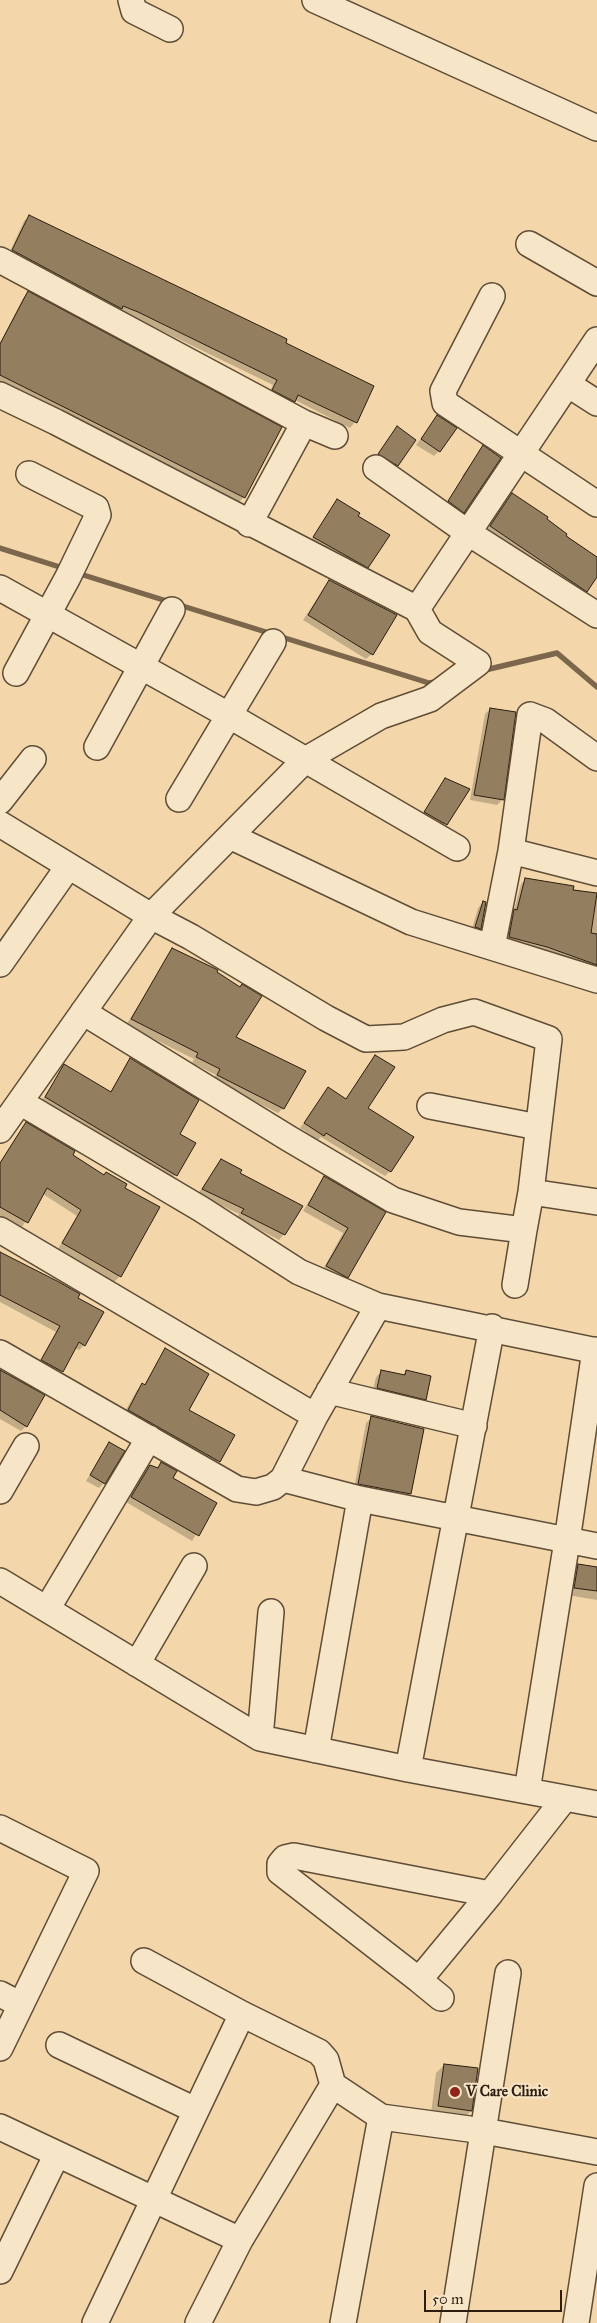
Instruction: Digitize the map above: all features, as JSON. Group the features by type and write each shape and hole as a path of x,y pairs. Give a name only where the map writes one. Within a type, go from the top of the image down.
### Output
{"street":[{"path":"131,0 134,11 170,29"},
{"path":"316,0 597,128"},
{"path":"529,244 597,284"},
{"path":"0,260 304,423 335,436"},
{"path":"492,296 443,391 445,402 597,504"},
{"path":"417,609 467,532 569,385 597,340"},
{"path":"569,385 597,403"},
{"path":"0,396 56,422 249,524 417,609 430,632 478,663 430,699 381,716 305,760 151,916 0,1130"},
{"path":"249,524 304,423"},
{"path":"376,468 467,532 597,615"},
{"path":"16,673 68,578 98,515 96,508 29,474"},
{"path":"0,588 230,716 457,848"},
{"path":"97,747 172,610"},
{"path":"180,799 273,642"},
{"path":"492,947 511,851 530,715 546,721 597,758"},
{"path":"0,801 33,759"},
{"path":"0,824 151,916 191,937 326,1018 366,1039 404,1037 443,1020 474,1012 549,1039 530,1192 515,1285"},
{"path":"230,836 411,922 597,980"},
{"path":"511,851 597,873"},
{"path":"0,964 68,867"},
{"path":"84,1012 288,1138 394,1200 459,1222 524,1230"},
{"path":"20,1102 201,1209 299,1272 378,1306 492,1327 596,1350 527,1791"},
{"path":"430,1106 538,1127"},
{"path":"530,1192 597,1202"},
{"path":"0,1230 315,1416"},
{"path":"0,1353 237,1489 256,1492 273,1487 283,1479 315,1416 378,1306"},
{"path":"408,1769 457,1520 492,1327"},
{"path":"329,1391 474,1426"},
{"path":"48,1609 149,1438"},
{"path":"0,1491 26,1446"},
{"path":"283,1479 360,1499 457,1520 597,1546"},
{"path":"316,1750 360,1499"},
{"path":"137,1664 194,1566"},
{"path":"0,1581 260,1738 408,1769 597,1804"},
{"path":"260,1738 271,1612"},
{"path":"419,1980 490,1894 565,1798"},
{"path":"0,1828 86,1872 10,2000 0,2048"},
{"path":"441,1998 280,1872 280,1864 285,1858 294,1856 490,1894"},
{"path":"144,1961 242,2014 319,2052 326,2060 333,2085 381,2117 484,2132 597,2152"},
{"path":"453,2323 508,1973"},
{"path":"95,2323 242,2014"},
{"path":"59,2045 195,2110"},
{"path":"198,2323 240,2240 333,2085"},
{"path":"343,2323 381,2117"},
{"path":"0,2127 240,2240"},
{"path":"0,2272 57,2154"},
{"path":"576,2323 596,2198"}],"building":[{"path":"29,215 287,339 286,343 374,386 357,423 298,395 295,402 272,390 277,380 138,312 123,306 122,309 12,250"},
{"path":"28,291 282,427 245,498 0,375 0,344"},
{"path":"437,415 457,428 440,452 421,439"},
{"path":"397,426 416,440 398,466 378,454"},
{"path":"483,445 501,458 464,513 448,501"},
{"path":"512,493 548,517 547,519 567,534 566,536 597,557 597,577 587,592 490,526"},
{"path":"337,499 360,513 358,516 390,535 368,568 313,537"},
{"path":"329,580 397,615 373,655 308,615"},
{"path":"490,708 516,712 504,800 474,795"},
{"path":"445,778 470,789 447,825 424,812"},
{"path":"525,878 574,886 573,890 597,893 591,933 597,934 597,965 547,947 509,937 514,909 517,910"},
{"path":"483,901 486,902 481,929 475,927"},
{"path":"172,948 218,970 217,972 240,987 242,984 262,996 236,1037 306,1071 284,1109 217,1075 220,1069 196,1057 198,1053 131,1019"},
{"path":"375,1055 395,1067 368,1108 414,1137 391,1172 326,1133 324,1136 304,1123 328,1087 346,1099"},
{"path":"130,1058 199,1100 180,1134 196,1143 177,1176 45,1097 64,1064 111,1092"},
{"path":"26,1122 75,1151 73,1155 104,1175 106,1172 127,1184 125,1188 160,1207 121,1277 62,1243 81,1210 47,1188 28,1223 0,1207 0,1163"},
{"path":"221,1159 242,1170 240,1173 303,1206 285,1235 241,1213 244,1209 202,1189"},
{"path":"324,1176 386,1212 348,1278 326,1266 348,1228 308,1205"},
{"path":"0,1252 80,1294 78,1298 104,1312 85,1346 79,1342 63,1372 41,1360 60,1326 0,1295"},
{"path":"165,1348 209,1374 189,1410 235,1435 220,1462 128,1410 142,1383 145,1385"},
{"path":"0,1370 45,1395 27,1427 0,1410"},
{"path":"381,1370 405,1375 406,1370 431,1376 426,1400 377,1388"},
{"path":"371,1416 424,1429 411,1494 358,1484"},
{"path":"109,1442 125,1451 105,1484 90,1475"},
{"path":"161,1462 177,1471 173,1478 217,1503 199,1536 131,1497 150,1465 158,1468"},
{"path":"578,1564 597,1567 597,1591 574,1588"},
{"path":"444,2064 478,2068 472,2111 438,2106"}],"waterway":[{"path":"0,548 66,569"},
{"path":"77,573 429,683 436,682"},
{"path":"481,671 557,653 597,687"}],"place":[{"name":"V Care Clinic","path":"455,2092"}]}
